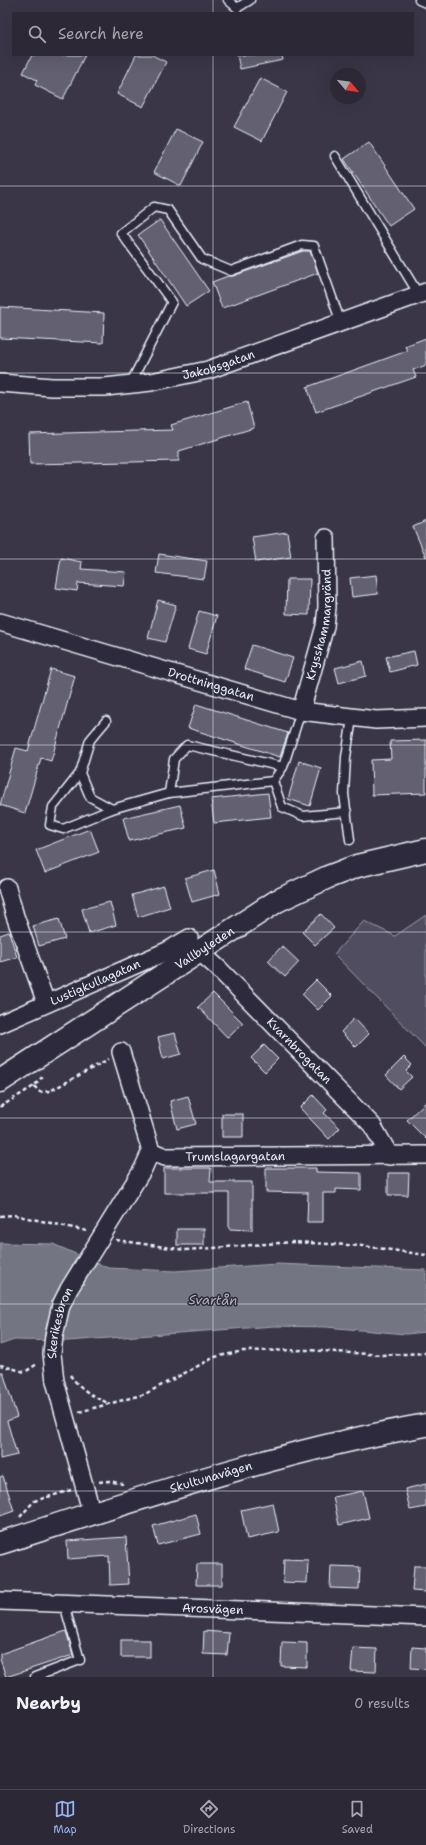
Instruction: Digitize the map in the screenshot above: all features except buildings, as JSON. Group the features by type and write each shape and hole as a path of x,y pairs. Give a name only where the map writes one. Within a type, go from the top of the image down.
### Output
{"main road":[{"name":"Vallbyleden","path":"0,1081 195,945 246,919 277,901 328,877 357,866 426,850"},
{"name":"Skultunavägen","path":"0,1543 92,1514 299,1453 376,1434 426,1425"}],"street":[{"name":"Jakobsgatan","path":"0,383 52,387 105,387 151,382 208,370 423,293"},
{"name":"Krysshammargränd","path":"301,711 325,626 327,607 326,538"},
{"name":"Drottninggatan","path":"0,622 301,711 376,720 426,718"},
{"path":"7,888 15,916 46,1003"},
{"name":"Lustigkullagatan","path":"0,1024 167,951 195,945"},
{"name":"Kvarnbrogatan","path":"195,945 372,1125 390,1156"},
{"path":"121,1052 151,1151"},
{"name":"Trumslagargatan","path":"151,1151 164,1157 176,1158 324,1155 426,1155"},
{"name":"Skerikesbron","path":"92,1514 55,1381 52,1354 54,1336 61,1305 78,1271 91,1253 143,1169 151,1151"},
{"name":"Arosvägen","path":"0,1601 426,1617"}],"lane":[{"path":"228,0 237,8 250,0"},
{"path":"419,0 426,2"},
{"path":"335,156 423,293"},
{"path":"130,384 172,302 122,233 154,207 168,210 202,259 231,271 302,246 314,246 341,323"},
{"path":"106,721 90,740 80,773 54,807 50,825 63,829 112,809 169,793 273,781 283,767 301,711"},
{"path":"350,840 344,794 346,757 352,718"},
{"path":"169,793 174,759 187,745 283,767"},
{"path":"80,773 90,797 112,809"},
{"path":"273,781 282,807 303,816 347,812"},
{"path":"35,1677 80,1660 64,1604"}],"path":[{"path":"0,1107 34,1086 40,1092 50,1091 121,1052"},
{"path":"0,1216 14,1215 79,1228 101,1237 185,1250 294,1242 364,1246 426,1255"},
{"path":"66,1423 77,1413 87,1408 145,1394 215,1357 243,1351 307,1350 382,1355 426,1353"},
{"path":"17,1520 34,1502 69,1490"}],"shaded area":[{"path":"426,915 426,1048 334,954 364,921 395,936"}],"water":[{"name":"Svartån","path":"0,1243 53,1244 108,1268 175,1271 277,1264 426,1270 426,1332 406,1334 326,1327 274,1326 68,1341 14,1340 0,1345"}]}
